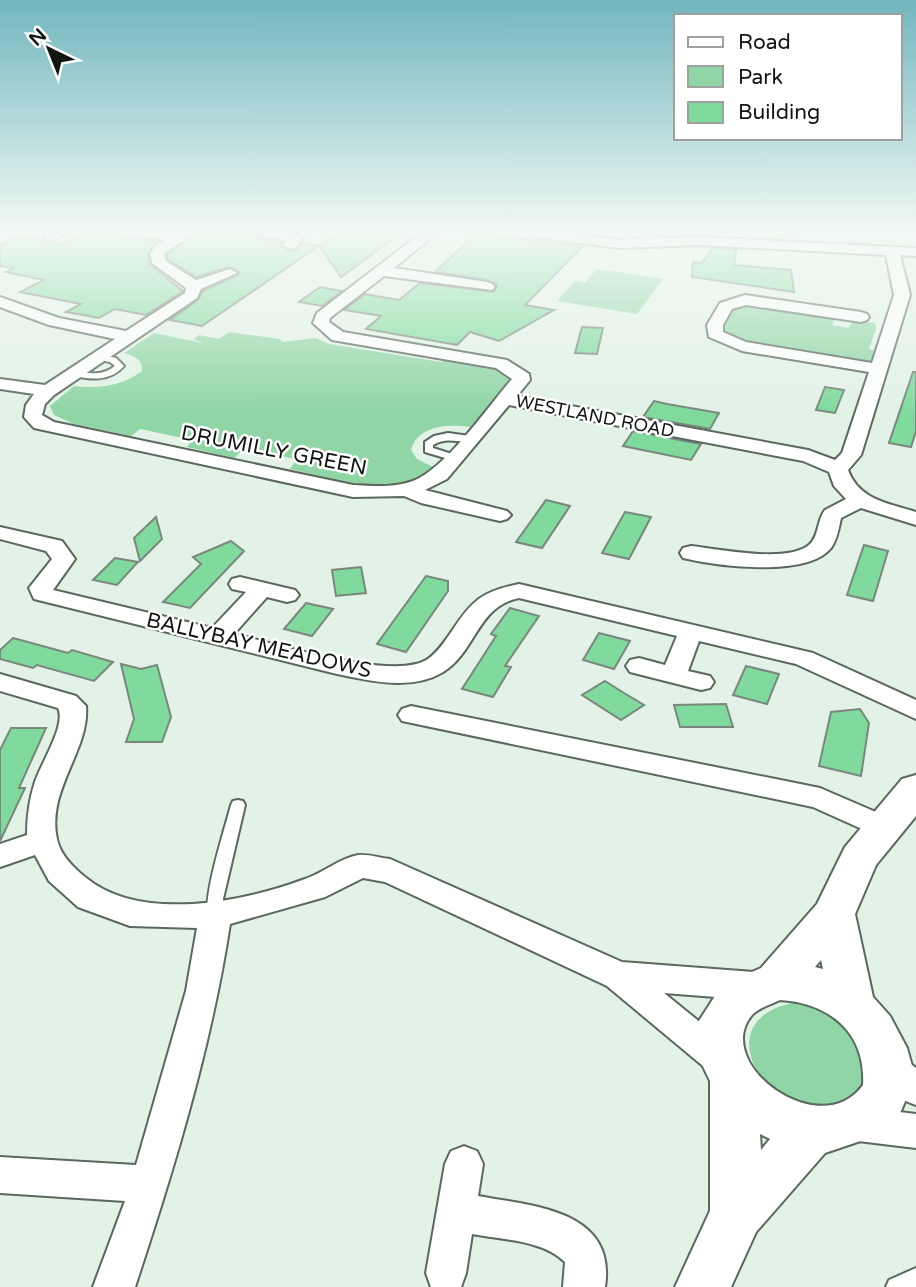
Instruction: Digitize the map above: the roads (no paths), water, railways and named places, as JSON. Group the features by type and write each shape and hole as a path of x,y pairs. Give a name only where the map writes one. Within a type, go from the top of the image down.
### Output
{"main road":[{"path":"737,1213 727,1072 717,1036 723,1015 736,998 765,984 834,914 859,858 916,789"},
{"path":"834,914 852,1004"},
{"path":"703,1287 737,1213 835,1126 876,1110 887,1091 903,1079 872,1023 852,1004 828,990 802,982 765,984"},
{"path":"727,1072 755,1106 782,1122 835,1126"}],"street":[{"path":"0,384 48,391 188,299 192,293"},
{"name":"WESTLAND ROAD","path":"353,293 323,316 321,324 324,328 338,336 501,365 514,370 520,374 521,380 504,399"},
{"path":"902,293 851,455 838,468 844,486 860,500 916,519"},
{"path":"861,317 842,320 760,300 736,301 726,306 715,325 715,334 742,346 879,369"},
{"path":"0,302 55,323 129,337"},
{"path":"514,370 533,356"},
{"name":"DRUMILLY GREEN","path":"48,391 36,401 33,408 33,416 41,424 353,492 385,493 408,490 440,475 504,399"},
{"name":"WESTLAND ROAD","path":"504,399 808,456 838,468"},
{"path":"408,490 428,499 500,515"},
{"path":"691,553 773,561 795,559 813,552 821,545 832,514 860,500"},
{"name":"BALLYBAY MEADOWS","path":"0,533 54,546 60,552 64,559 41,588 43,594 364,670 419,674 433,669 484,603 500,592 519,591 804,658 916,710"},
{"path":"218,637 251,587 287,595"},
{"path":"674,675 691,631"},
{"path":"639,666 701,682"},
{"path":"0,682 67,702 75,713 48,783 42,814 42,841 60,873 89,898 130,914 215,915 314,889 360,866 390,872 619,976 727,1072"},
{"path":"411,715 820,798 883,827"},
{"path":"0,856 42,841"},
{"path":"114,1287 150,1184 203,991 215,915"},
{"path":"619,976 765,984"},
{"path":"835,1126 916,1131"},
{"path":"446,1273 464,1164"},
{"path":"0,1175 150,1184"},
{"path":"457,1211 555,1230 572,1239 586,1257 588,1275 584,1287"}],"lane":[{"path":"74,373 99,377 117,371 120,366 113,360 98,357"},
{"path":"455,458 428,450 428,444 437,437 450,435 470,439"},
{"path":"215,915 215,899 238,805"},
{"path":"896,1287 916,1278"}]}
